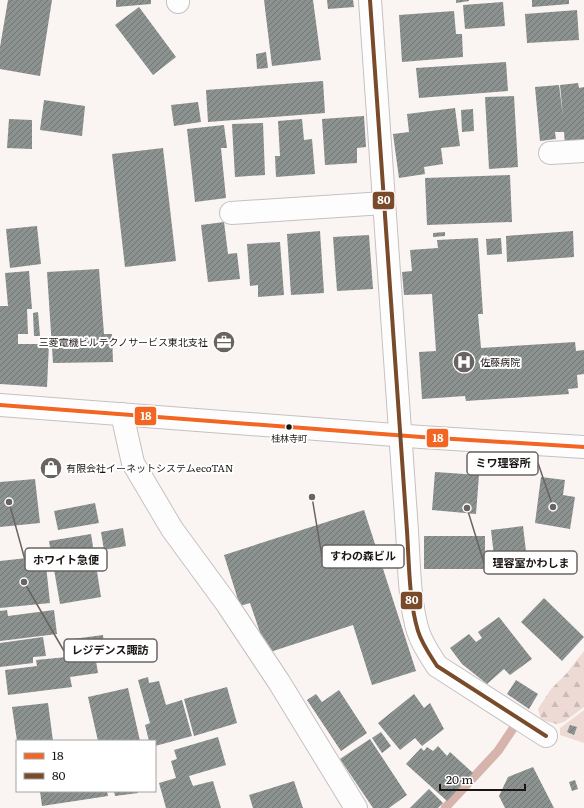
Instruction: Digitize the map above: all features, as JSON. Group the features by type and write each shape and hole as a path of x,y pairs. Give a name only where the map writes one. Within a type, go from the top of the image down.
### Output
{"street":[{"path":"370,0 413,607 418,632 427,652 437,666 546,736"},
{"path":"550,153 584,151"},
{"path":"231,213 384,203"},
{"path":"0,405 400,435 584,447"},
{"path":"122,414 133,463 172,529 227,604 270,669 356,808"}],"green space":[{"path":"584,651 584,707 564,722 557,724 541,720 538,709 551,689 566,674"},
{"path":"584,710 584,743 560,735 560,728"}],"building":[{"path":"8,0 52,0 40,76 0,69 0,47"},
{"path":"116,0 151,0 151,4 116,7"},
{"path":"264,0 313,0 321,60 272,66"},
{"path":"327,0 353,0 354,7 328,9"},
{"path":"456,0 469,0 469,1 456,3"},
{"path":"532,0 569,0 569,4 532,7"},
{"path":"503,2 505,26 465,29 463,5"},
{"path":"139,7 176,57 153,75 115,25"},
{"path":"577,10 579,40 527,43 525,14"},
{"path":"454,11 456,34 462,34 463,57 402,62 399,15"},
{"path":"266,52 268,68 257,69 256,54"},
{"path":"506,62 508,91 419,98 416,68"},
{"path":"323,81 325,113 208,122 206,90"},
{"path":"578,83 579,88 584,87 584,144 565,146 564,132 555,132 556,139 540,141 535,87 559,85 563,116 560,85"},
{"path":"514,96 518,167 489,169 485,97"},
{"path":"44,100 85,106 82,136 40,130"},
{"path":"198,102 201,122 174,126 171,105"},
{"path":"455,108 460,146 441,148 443,164 424,167 425,174 399,178 393,134 409,132 407,114"},
{"path":"473,109 474,131 462,132 461,110"},
{"path":"364,116 366,147 357,148 357,163 325,165 322,119"},
{"path":"9,119 32,120 32,149 7,148"},
{"path":"302,119 304,140 312,139 315,174 276,177 275,156 280,156 278,121"},
{"path":"263,123 265,175 235,177 232,124"},
{"path":"224,125 227,148 221,148 226,198 195,202 187,129"},
{"path":"163,148 176,261 125,267 112,154"},
{"path":"510,175 512,222 427,225 425,178"},
{"path":"224,222 228,254 237,253 240,279 208,282 201,225"},
{"path":"37,226 41,264 10,268 6,229"},
{"path":"320,231 324,293 291,295 287,234"},
{"path":"573,231 574,257 507,262 506,236"},
{"path":"445,232 445,236 433,237 433,233"},
{"path":"369,235 373,289 337,291 333,237"},
{"path":"478,238 483,314 478,314 481,348 575,342 576,351 584,350 584,374 577,375 578,388 568,389 569,394 466,401 465,396 422,399 419,352 436,351 432,294 404,295 402,272 412,271 410,250 438,248 437,240"},
{"path":"501,238 502,254 487,255 486,239"},
{"path":"280,242 284,295 258,297 258,285 250,286 247,244"},
{"path":"99,269 104,334 112,334 113,362 53,363 47,272"},
{"path":"29,271 32,309 27,309 28,334 18,334 18,344 49,344 47,387 0,384 0,306 8,306 5,273"},
{"path":"38,312 40,336 34,336 33,313"},
{"path":"435,472 479,475 476,514 432,510"},
{"path":"541,477 565,480 563,495 575,497 570,529 535,523"},
{"path":"35,479 40,523 0,527 0,482"},
{"path":"95,503 99,523 58,530 54,511"},
{"path":"364,510 416,671 372,685 353,625 267,653 250,603 240,606 224,555"},
{"path":"523,526 527,560 495,565 491,530"},
{"path":"123,528 126,546 104,550 101,532"},
{"path":"91,534 101,597 60,604 49,541"},
{"path":"424,536 485,536 485,569 424,569"},
{"path":"45,556 50,603 0,608 0,561"},
{"path":"544,598 584,637 562,661 521,622"},
{"path":"7,610 8,616 54,610 57,634 0,641 0,611"},
{"path":"499,617 532,659 510,675 504,669 487,684 462,664 450,648 469,634 476,642 482,638 478,632"},
{"path":"103,635 105,653 95,655 98,673 70,677 72,687 8,695 5,670 37,666 36,660 67,657 65,640"},
{"path":"43,637 46,656 33,657 33,663 0,667 0,643"},
{"path":"148,677 149,683 159,681 166,705 182,700 192,736 156,746 156,740 149,740 145,725 150,723 138,680"},
{"path":"516,680 538,694 529,709 507,694"},
{"path":"227,687 237,723 194,736 184,699"},
{"path":"128,688 140,740 98,740 88,697"},
{"path":"339,690 367,733 341,751 307,700 316,694 322,702"},
{"path":"414,694 424,708 430,703 444,729 422,746 415,738 400,750 378,723"},
{"path":"48,703 53,740 17,740 12,707"},
{"path":"570,725 577,727 574,735 567,732"},
{"path":"381,732 391,746 382,753 372,738"},
{"path":"218,737 226,765 189,776 193,786 213,781 221,808 166,808 159,783 176,778 171,761 177,759 174,750"},
{"path":"370,739 407,795 389,808 373,808 340,759"},
{"path":"438,746 447,756 450,752 473,773 447,801 406,764 421,748 424,751 427,747 433,751"},
{"path":"533,767 554,808 505,808 499,796 508,777"},
{"path":"575,780 578,789 572,791 569,782"},
{"path":"294,781 303,808 253,808 249,795"},
{"path":"429,789 443,803 438,808 410,808"},
{"path":"40,792 107,792 108,796 42,806"},
{"path":"114,792 138,793 115,796"}],"waterway":[{"path":"445,808 498,751 514,727"}],"transit line":[{"name":"80","path":"370,0 410,581 415,620 426,649 437,666 546,736"},
{"name":"18","path":"0,405 421,437 584,447"}],"place":[{"name":"三菱電機ビルテクノサービス東北支社","path":"224,342"},
{"name":"佐藤病院","path":"464,362"},
{"name":"桂林寺町","path":"289,427"},
{"name":"有限会社イーネットシステムecoTAN","path":"51,468"},
{"name":"すわの森ビル","path":"312,497"},
{"name":"ホワイト急便","path":"9,502"},
{"name":"ミワ理容所","path":"553,507"},
{"name":"理容室かわしま","path":"467,508"},
{"name":"レジデンス諏訪","path":"24,582"}]}
